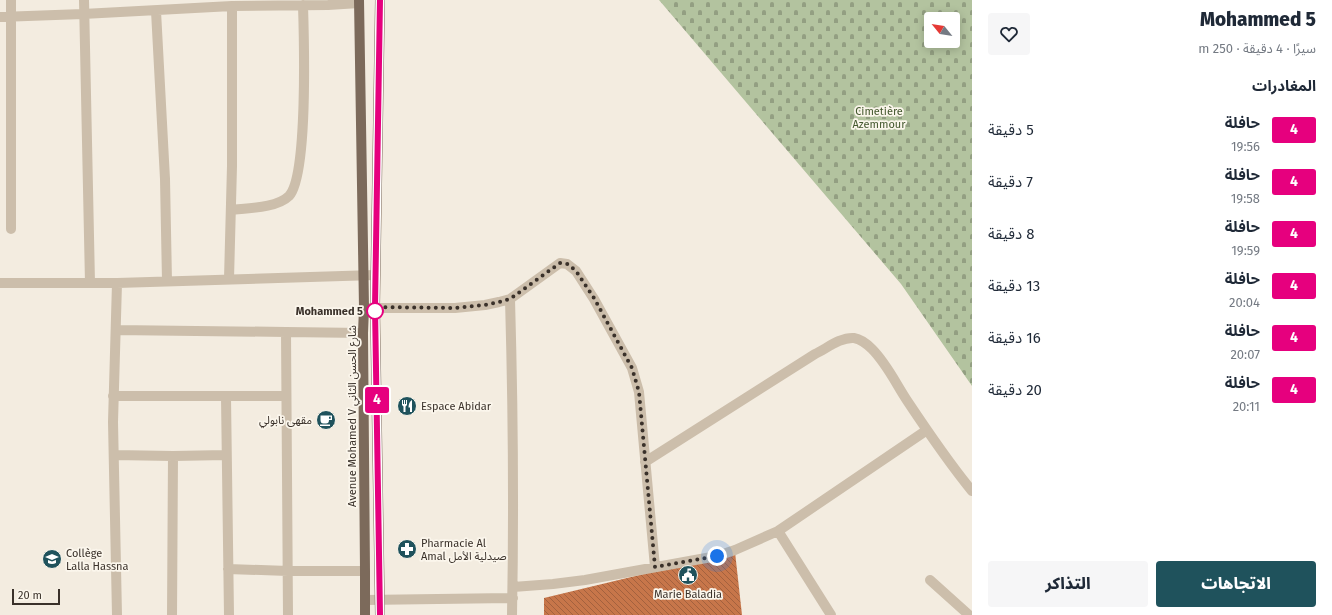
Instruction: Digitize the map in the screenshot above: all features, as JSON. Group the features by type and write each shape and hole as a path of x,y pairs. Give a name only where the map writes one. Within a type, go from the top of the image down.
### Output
{"main road":[{"path":"380,0 375,307 380,615"},
{"name":"Avenue Mohamed V شارع الحسن الثاني","path":"359,1 364,276 365,615"}],"street":[{"path":"11,0 11,229"},
{"path":"84,0 90,283"},
{"path":"0,17 232,6 303,5 359,1"},
{"path":"231,210 265,206 280,202 290,195 296,182 301,151 303,121 303,5"},
{"path":"229,279 232,166 232,6"},
{"path":"156,10 165,179 167,281"},
{"path":"364,308 455,308 485,305 510,299 560,263 568,264 576,271 594,298 632,368 639,392 655,567"},
{"path":"0,283 117,283 376,275"},
{"path":"117,283 113,396 117,615"},
{"path":"510,299 513,422 514,587 512,615"},
{"path":"116,330 363,333"},
{"path":"286,332 288,615"},
{"path":"645,462 815,354 839,341 854,338 864,342 881,360 927,430 972,491"},
{"path":"113,396 286,396"},
{"path":"226,397 229,615"},
{"path":"514,587 585,580 717,556 735,550 778,531 927,430"},
{"path":"114,455 226,455"},
{"path":"172,615 173,456"},
{"path":"778,531 831,615"},
{"path":"228,569 365,571"},
{"path":"930,580 969,615"},
{"path":"365,600 513,598"}],"green space":[{"name":"Cimetière Azemmour","path":"659,0 972,0 972,386 901,284"}],"building":[{"name":"Marie Baladia","path":"735,552 742,615 544,615 544,598"}],"bus line":[{"name":"4","path":"380,0 375,307 380,615"}],"place":[{"name":"Mohammed 5","path":"375,311"},
{"name":"Espace Abidar","path":"407,406"},
{"name":"مقهى نابولي","path":"326,420"},
{"name":"Pharmacie Al Amal صيدلية الأمل","path":"407,549"},
{"name":"Collège Lalla Hassna","path":"52,559"},
{"name":"Marie Baladia","path":"688,575"}],"route":[{"path":"375,311 375,307 455,308 499,302 510,299 556,264 568,264 582,279 623,350 632,368 639,392 655,567 717,556"}]}
